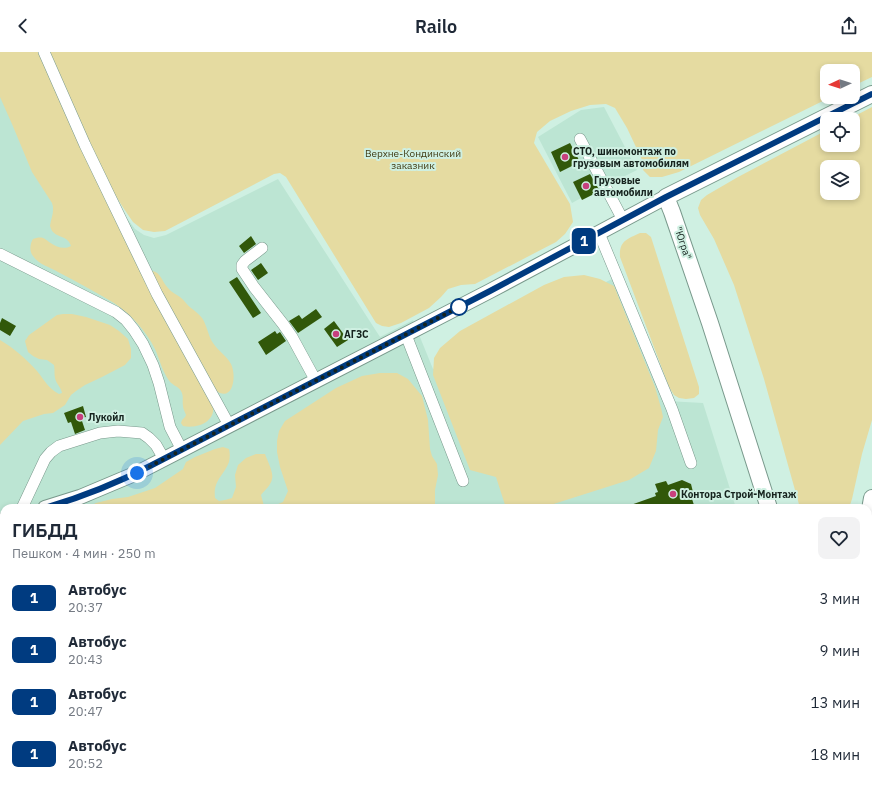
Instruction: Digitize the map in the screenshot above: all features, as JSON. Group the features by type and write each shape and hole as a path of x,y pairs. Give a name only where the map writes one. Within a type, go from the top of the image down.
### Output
{"highway":[{"path":"666,197 872,94"},
{"name":"\"Югра\"","path":"666,197 710,323 768,504"}],"main road":[{"path":"58,504 80,497 137,473 406,335 666,197"}],"lane":[{"path":"44,52 85,145 157,294 230,425"},
{"path":"580,138 623,220"},
{"path":"599,233 672,409 691,463"},
{"path":"262,248 245,261 242,265 242,269 292,337 316,381"},
{"path":"0,254 116,312 126,320 143,344 153,365 170,427 182,450"},
{"path":"406,335 463,481"},
{"path":"24,504 45,459 59,446 100,433 118,431 142,433 150,438 156,445 164,459"}],"shaded area":[{"path":"0,52 47,52 123,213 135,229 144,235 154,238 166,235 278,179 380,337 413,320 433,369 612,279 667,401 703,403 735,504 0,504"},
{"path":"604,107 637,170 599,189 600,191 572,203 538,137 581,110"}],"green space":[{"path":"0,52 38,52 82,147 213,405 212,416 204,423 188,427 183,426 181,423 186,415 183,407 182,393 180,389 169,381 151,342 143,329 132,318 120,307 107,299 55,270 41,264 32,254 30,250 31,243 33,239 37,238 44,238 57,247 66,248 71,246 68,240 55,234 51,230 50,226 53,212 52,203 32,172 0,97"},
{"name":"Верхне-Кондинский заказник","path":"50,52 872,52 872,77 860,83 860,64 820,64 820,102 679,172 662,177 650,177 643,170 644,164 627,128 615,108 606,104 590,105 571,111 550,121 537,132 534,143 570,204 573,222 565,234 556,242 475,284 461,285 448,289 429,308 401,323 389,327 376,323 286,177 280,173 274,174 165,231 154,232 143,230 133,222 105,179"},
{"path":"872,107 872,420 850,504 799,504 764,379 734,285 714,239 700,215 698,208 701,200 707,195 820,134 820,152 860,152 860,113"},
{"path":"640,233 646,233 651,237 699,387 699,394 694,398 679,398 674,395 669,387 620,257 622,244"},
{"path":"152,271 157,273 169,289 201,317 213,343 231,364 234,375 232,387 226,394 215,390 150,273"},
{"path":"584,275 600,279 614,286 655,387 661,408 663,417 658,430 656,451 649,468 629,480 554,504 505,504 496,477 470,470 433,375 434,358 440,348 460,331 544,285 564,277"},
{"path":"63,314 86,317 110,325 128,339 131,349 131,358 125,365 76,391 71,395 65,405 53,413 44,414 23,421 0,445 0,340 24,358 52,389 59,394 62,393 56,380 54,365 47,360 39,359 33,356 28,352 25,341 29,335 57,315"},
{"path":"380,373 397,373 408,379 422,396 428,420 430,449 437,464 438,475 435,490 435,504 278,504 283,502 288,491 277,452 279,431 285,421 336,388 362,376"},
{"path":"223,447 229,449 230,454 227,467 217,483 215,498 219,501 232,498 236,487 235,475 238,465 246,458 256,454 265,454 272,476 268,487 261,495 263,504 94,504 112,499 128,497 155,488 183,469 186,462 195,457"}],"building":[{"name":"СТО, шиномонтаж по грузовым автомобилям","path":"570,143 580,162 560,172 551,152"},
{"name":"Грузовые автомобили","path":"590,174 600,191 582,200 573,182"},
{"path":"251,236 256,244 244,253 239,246"},
{"path":"261,263 268,273 258,280 251,270"},
{"path":"237,277 261,313 253,318 229,282"},
{"path":"316,309 322,317 298,333 289,321 299,315 302,319"},
{"path":"2,318 16,326 10,336 0,330"},
{"path":"334,321 348,340 337,347 324,329"},
{"path":"275,331 277,334 280,332 286,341 266,355 258,342"},
{"path":"83,406 86,417 81,418 85,430 75,434 71,422 68,423 64,413"},
{"name":"Контора Строй-Монтаж","path":"682,480 691,484 693,492 690,493 694,504 633,504 656,496 655,493 658,492 655,484 666,481 668,485"}],"bus line":[{"name":"1","path":"58,504 80,497 137,473 490,291 666,197 872,94"}],"place":[{"name":"СТО, шиномонтаж по грузовым автомобилям","path":"565,157"},
{"name":"Грузовые автомобили","path":"586,186"},
{"name":"АГЗС","path":"336,334"},
{"name":"Лукойл","path":"80,417"},
{"name":"Контора Строй-Монтаж","path":"673,494"}],"route":[{"path":"137,473 459,307"}]}
